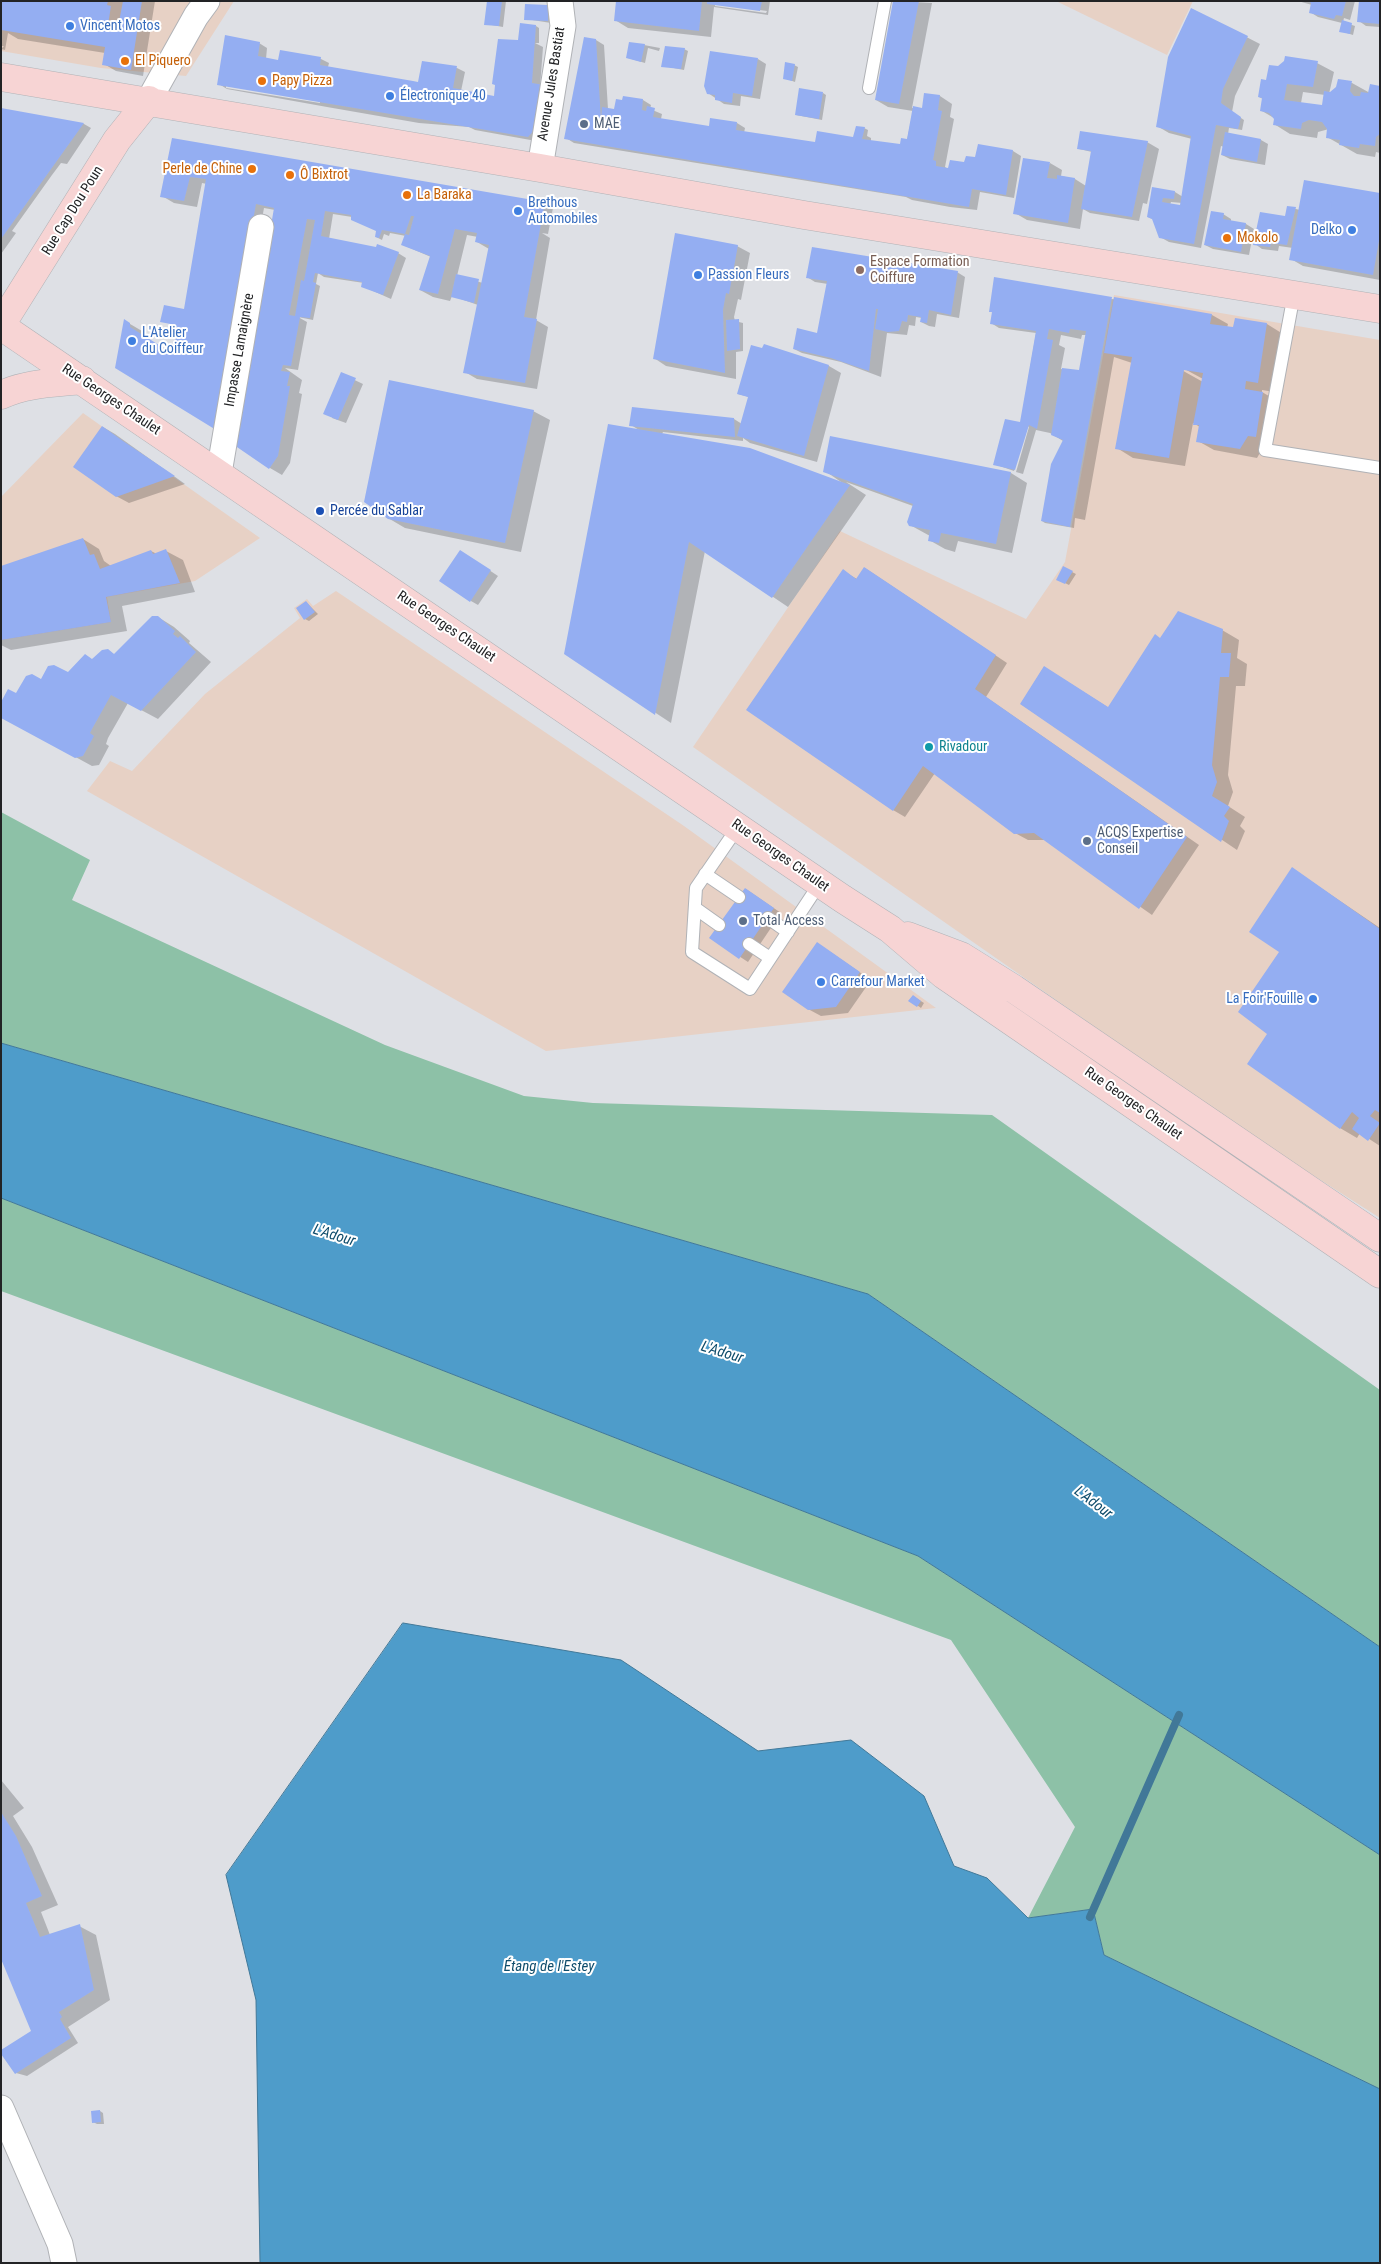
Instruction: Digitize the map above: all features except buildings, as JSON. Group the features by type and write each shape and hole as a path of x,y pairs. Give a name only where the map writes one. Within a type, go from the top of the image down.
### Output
{"main road":[{"path":"1,77 150,100 804,215 1380,309"},
{"name":"Rue Cap Dou Poun","path":"1,325 117,140 150,100"},
{"name":"Rue Georges Chaulet","path":"1,325 820,884 890,929 944,975 1380,1274"},
{"path":"1,395 16,388 32,385 82,380"},
{"name":"Rue Georges Chaulet","path":"890,929 961,956 1014,989 1380,1238"}],"street":[{"path":"150,100 196,16 207,1"},
{"name":"Avenue Jules Bastiat","path":"540,168 563,26 560,1"},
{"name":"Impasse Lamaignère","path":"219,473 261,227"},
{"path":"4,2113 62,2253"}],"lane":[{"path":"869,88 884,1"},
{"path":"1294,294 1265,450 1380,468"},
{"path":"738,827 696,888 692,952 750,989 820,884"},
{"path":"705,874 739,897"},
{"path":"695,908 719,925"},
{"path":"768,918 788,932"},
{"path":"749,944 770,958"}],"shaded area":[{"path":"1,1 234,1 186,76 101,68 1,51"},
{"path":"1056,1 1193,1 1167,55"},
{"path":"1114,295 1380,340 1380,1218 1250,1135 693,747 840,531 1026,619 1065,562"},
{"path":"83,413 260,538 195,581 107,597 111,622 1,640 1,497"},
{"path":"336,591 684,826 936,1008 546,1051 87,791 110,761 132,771 205,694 300,618 294,608 307,599 313,606"}],"green space":[{"path":"1,812 90,860 72,900 385,1045 524,1096 593,1103 992,1115 1380,1390 1380,1647 868,1294 1,1043"},
{"path":"1,1198 918,1556 1380,1855 1380,2089 1104,1955 1093,1909 1028,1918 1075,1827 951,1640 1,1291"}],"water":[{"name":"L'Adour","path":"1,1043 868,1294 1380,1647 1380,1855 918,1556 1,1198"},
{"name":"Étang de l'Estey","path":"403,1623 621,1660 758,1751 851,1740 924,1796 954,1866 987,1878 1028,1918 1093,1909 1104,1955 1380,2089 1380,2263 260,2263 256,2000 226,1875"}],"waterway":[{"path":"1090,1917 1179,1715"}],"place":[{"name":"Vincent Motos","path":"70,26"},
{"name":"El Piquero","path":"125,61"},
{"name":"Papy Pizza","path":"262,81"},
{"name":"Électronique 40","path":"390,96"},
{"name":"MAE","path":"584,124"},
{"name":"Perle de Chine","path":"252,169"},
{"name":"Ô Bixtrot","path":"290,175"},
{"name":"La Baraka","path":"407,195"},
{"name":"Brethous Automobiles","path":"518,211"},
{"name":"Delko","path":"1352,230"},
{"name":"Mokolo","path":"1227,238"},
{"name":"Espace Formation Coiffure","path":"860,270"},
{"name":"Passion Fleurs","path":"698,275"},
{"name":"L'Atelier du Coiffeur","path":"132,341"},
{"name":"Percée du Sablar","path":"320,511"},
{"name":"Rivadour","path":"929,747"},
{"name":"ACQS Expertise Conseil","path":"1087,841"},
{"name":"Total Access","path":"743,921"},
{"name":"Carrefour Market","path":"821,982"},
{"name":"La Foir'Fouille","path":"1313,999"}]}
